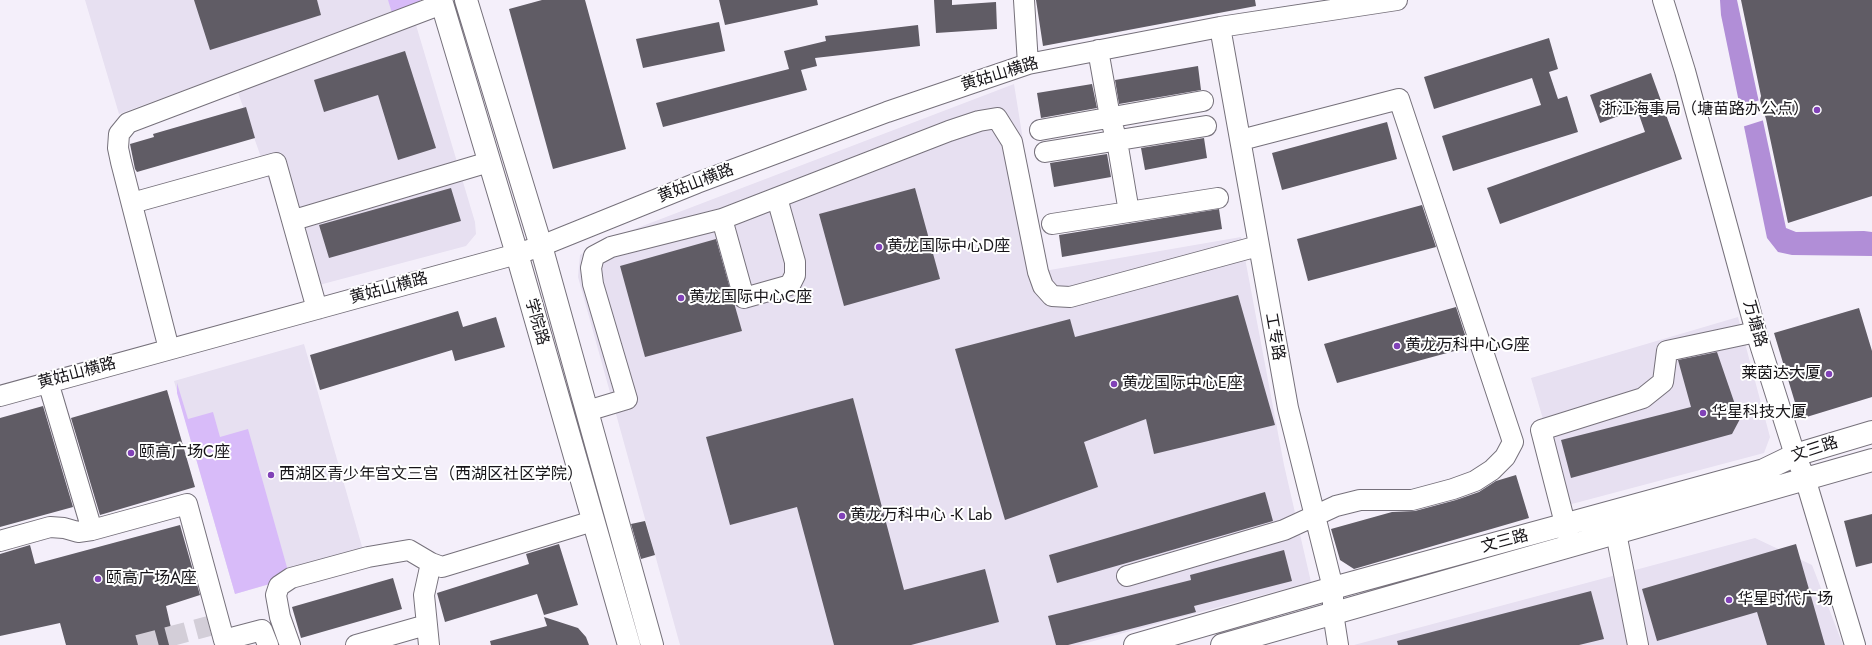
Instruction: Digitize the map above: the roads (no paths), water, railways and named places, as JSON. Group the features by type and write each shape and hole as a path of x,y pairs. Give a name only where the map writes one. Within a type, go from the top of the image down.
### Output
{"main road":[{"name":"学院路","path":"466,0 541,246 652,645"},
{"name":"学院路","path":"441,2 517,254 629,645"},
{"name":"文三路","path":"1222,645 1333,613 1764,470 1795,455 1872,432"},
{"name":"文三路","path":"1135,645 1333,588 1568,535 1616,533 1872,460"}],"street":[{"path":"1024,0 1028,64"},
{"name":"黄姑山横路","path":"0,396 517,254 541,246 696,183 887,112 1028,64 1220,27 1397,0"},
{"name":"万塘路","path":"1663,0 1685,71 1756,332 1795,455 1805,478 1854,645"},
{"path":"170,349 118,148 119,134 128,123 441,2"},
{"name":"工专路","path":"1220,27 1288,408 1333,588 1333,613 1338,645"},
{"path":"1098,50 1110,117 1117,141 1129,212"},
{"path":"1127,576 1284,530 1336,506 1360,500 1412,500 1453,489 1475,481 1492,470 1505,457 1513,442 1399,99 1241,140"},
{"path":"1040,130 1203,101"},
{"path":"587,411 626,399 593,284 591,268 594,256 611,247 722,219 949,131 979,121 997,118 1012,142 1038,272 1043,286 1052,296 1070,297 1258,246"},
{"path":"1045,152 1206,126"},
{"path":"294,220 489,162"},
{"path":"132,203 276,163 294,220 317,309"},
{"path":"722,219 744,298 790,285 795,275 794,262 777,198"},
{"path":"1052,224 1218,198"},
{"path":"1568,535 1541,430 1643,398 1663,382 1667,351 1756,332"},
{"path":"48,382 92,530"},
{"path":"0,541 50,527 64,528 78,532 92,530 187,504 214,624 224,640 262,630 268,645"},
{"path":"290,645 280,617 276,595 279,586 291,578 368,557 409,550 431,563 442,567 593,521"},
{"path":"1616,533 1638,645"},
{"path":"429,645 424,595 431,563"},
{"path":"356,645 426,625"}],"tunnel":[{"path":"138,645 209,626"}],"place":[{"name":"浙江海事局（塘苗路办公点）","path":"1817,110"},
{"name":"黄龙国际中心D座","path":"879,247"},
{"name":"黄龙国际中心C座","path":"681,298"},
{"name":"黄龙万科中心G座","path":"1397,346"},
{"name":"莱茵达大厦","path":"1829,374"},
{"name":"黄龙国际中心E座","path":"1114,384"},
{"name":"华星科技大厦","path":"1703,413"},
{"name":"颐高广场C座","path":"131,453"},
{"name":"西湖区青少年宫文三宫（西湖区社区学院）","path":"271,475"},
{"name":"黄龙万科中心 -K Lab","path":"842,516"},
{"name":"颐高广场A座","path":"98,579"},
{"name":"华星时代广场","path":"1729,600"}]}
